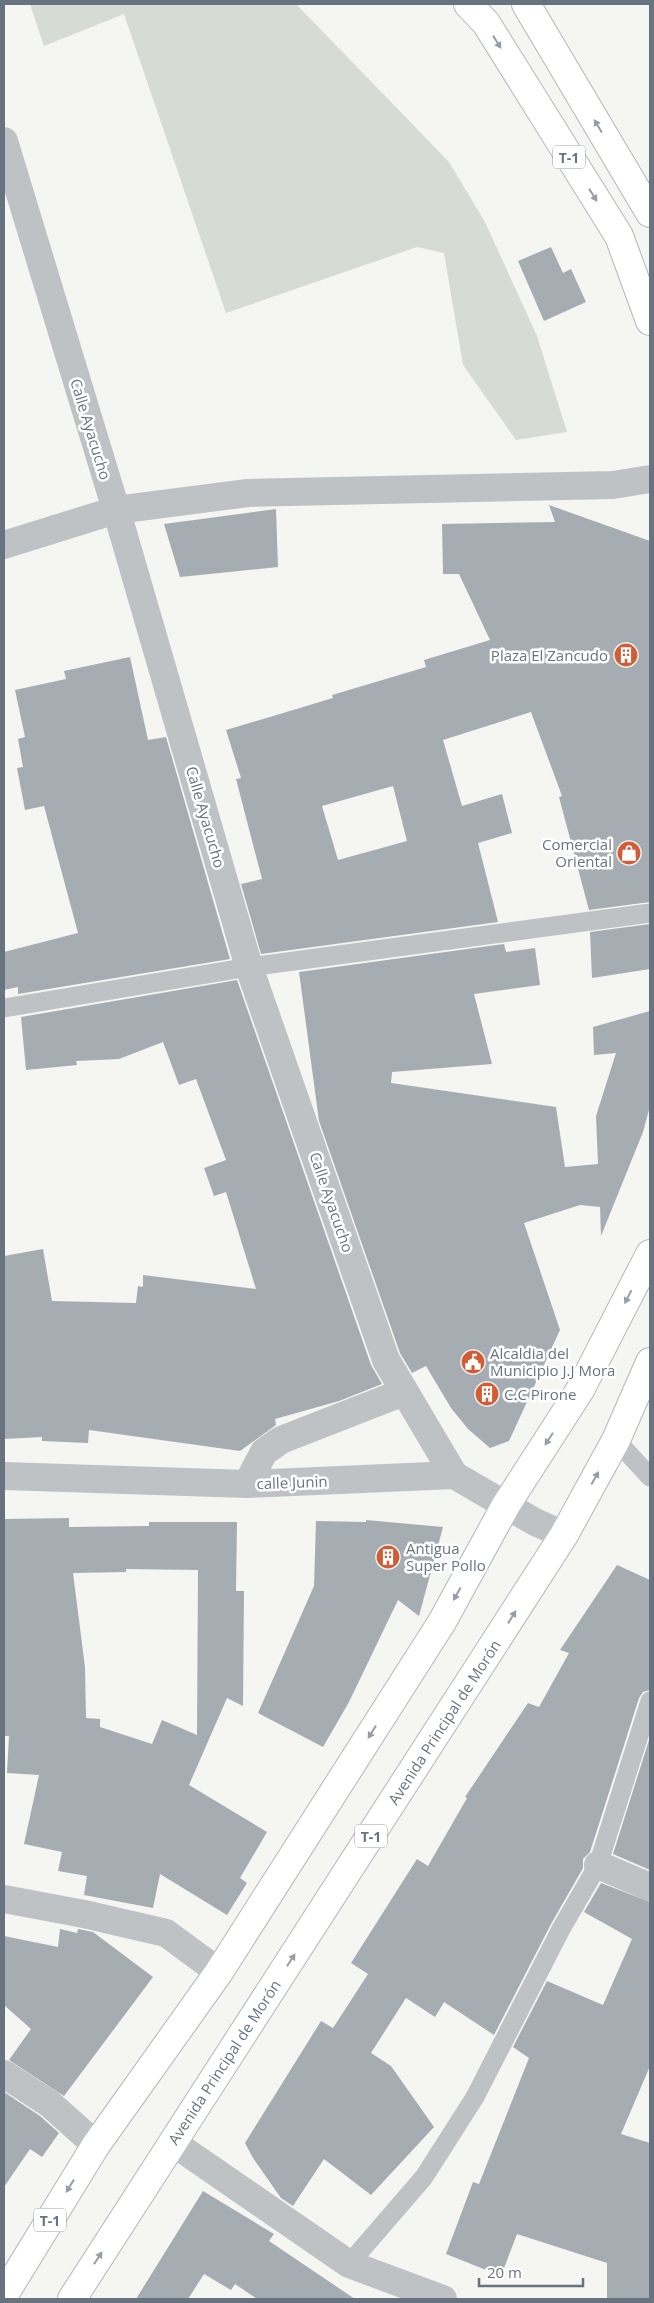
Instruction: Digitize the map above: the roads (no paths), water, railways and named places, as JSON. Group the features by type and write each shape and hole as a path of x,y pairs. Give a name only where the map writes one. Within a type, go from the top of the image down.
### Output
{"main road":[{"name":"T-1","path":"468,4 486,23 619,236 650,321"},
{"name":"T-1","path":"526,4 650,213"},
{"name":"T-1","path":"4,2294 96,2145 219,1972 442,1622 506,1505 580,1390 650,1254"},
{"name":"Avenida Principal de Morón","path":"72,2299 564,1535 616,1440 650,1362"}],"street":[{"name":"Calle Ayacucho","path":"4,141 116,510 249,967 386,1360 454,1475"},
{"path":"4,545 116,510 248,493 613,485 650,480"},
{"path":"613,485 650,500"},
{"path":"247,1484 264,1452 281,1440 404,1392"},
{"path":"454,1475 564,1535"},
{"name":"calle Junin","path":"4,1476 247,1484 454,1475"},
{"path":"598,1865 650,1887"},
{"path":"4,1899 84,1914 166,1933 219,1972"},
{"path":"4,2074 50,2104 96,2145"},
{"path":"172,2142 349,2264 394,2291 443,2299"}],"lane":[{"path":"4,1008 249,967 650,913"},
{"path":"616,1440 650,1477"},
{"path":"349,2264 424,2177 475,2097 561,1929 598,1865 650,1701"}],"place":[{"name":"Plaza El Zancudo","path":"626,655"},
{"name":"Comercial Oriental","path":"629,853"},
{"name":"Alcaldia del Municipio J.J Mora","path":"473,1362"},
{"name":"C.C Pirone","path":"487,1394"},
{"name":"Antigua Super Pollo","path":"388,1557"}]}
